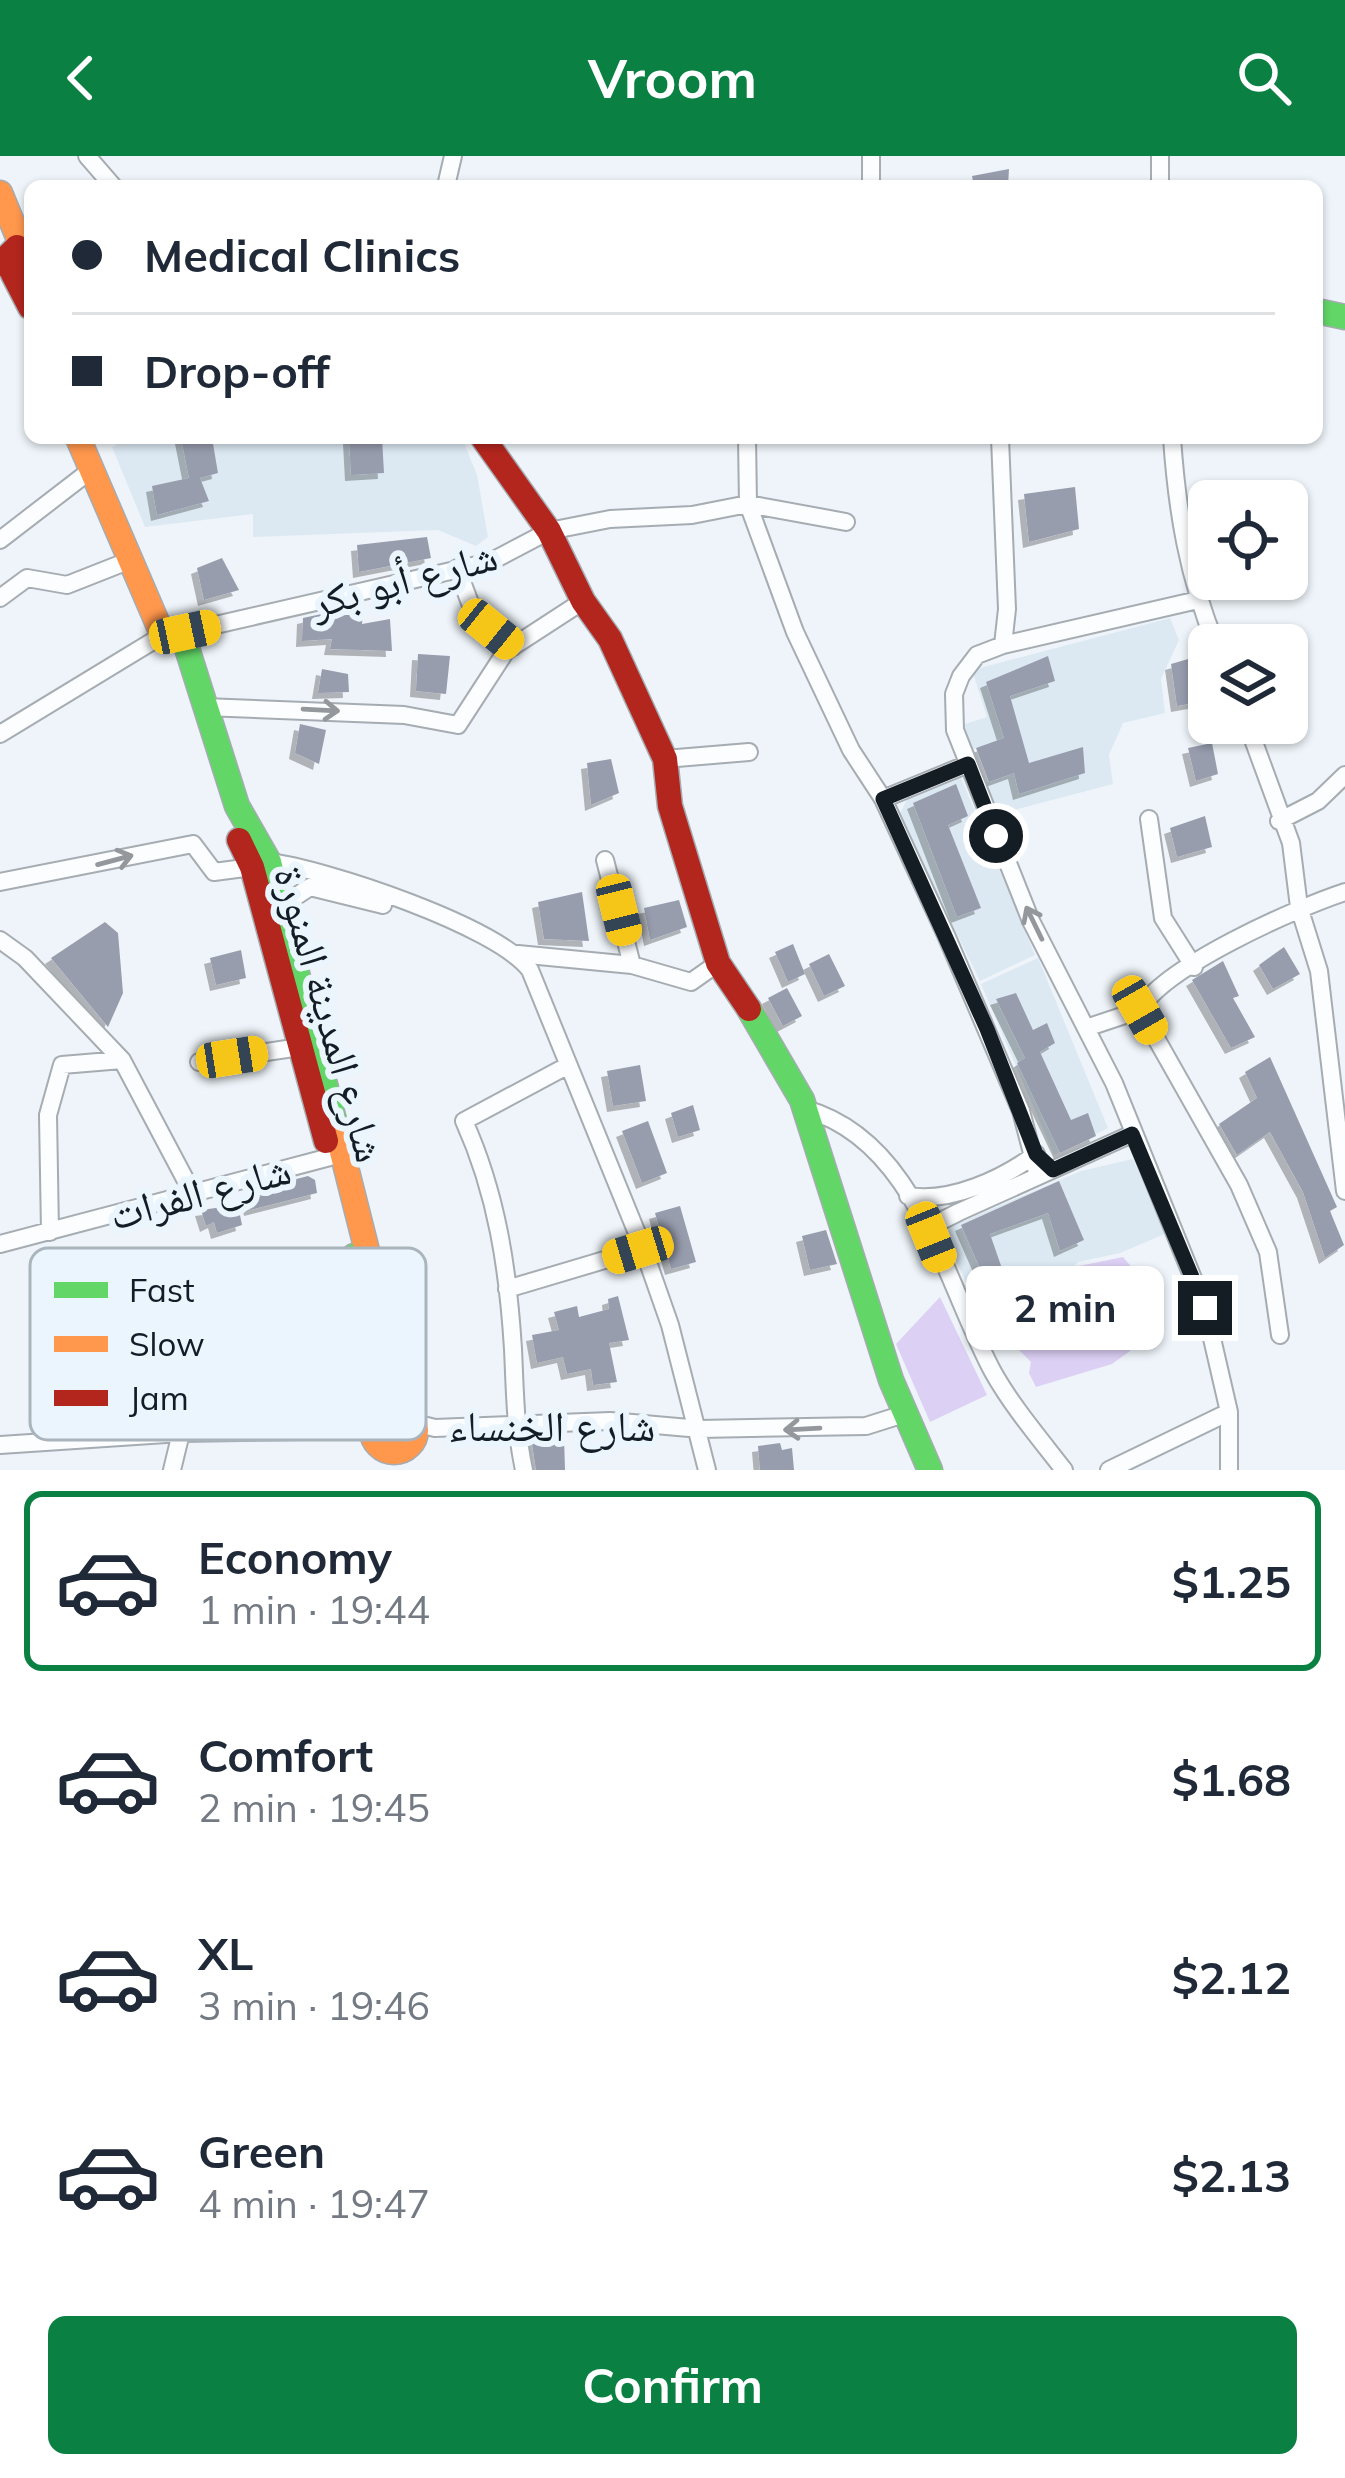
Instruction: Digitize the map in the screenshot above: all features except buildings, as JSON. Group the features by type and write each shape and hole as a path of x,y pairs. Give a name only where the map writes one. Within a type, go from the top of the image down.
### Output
{"main road":[{"path":"0,194 20,261"},
{"name":"شارع المدينة المنورة","path":"80,444 174,637"},
{"name":"شارع المدينة المنورة","path":"96,444 260,865 299,1047 330,1157 346,1248"},
{"path":"487,444 549,532 583,601 610,639 665,759 670,806 718,963 778,1051 805,1108 904,1414 931,1470"},
{"path":"174,637 287,931 368,1248"},
{"name":"شارع المدينة المنورة","path":"379,1440 384,1470"}],"street":[{"path":"87,156 108,180"},
{"path":"747,444 748,504 795,632 851,750 883,799 979,1010 1046,1173"},
{"path":"1000,444 1003,645"},
{"path":"1172,444 1178,521 1188,560"},
{"path":"0,540 91,470"},
{"path":"748,504 845,522"},
{"name":"شارع أبو بكر","path":"0,734 153,641 490,562 549,532 610,519 692,515 748,504"},
{"path":"0,598 27,578 68,585 133,559"},
{"path":"457,568 470,603 513,646"},
{"path":"1208,624 1198,600 1003,645 977,655 954,694 956,730 1031,921 1088,1027 1205,1308 1229,1412 1229,1470"},
{"path":"204,706 404,715 458,725 513,646 583,601"},
{"path":"1253,744 1279,821 1292,843 1299,907 1319,971 1345,1191"},
{"path":"665,759 749,752"},
{"path":"883,799 968,764"},
{"path":"1279,821 1318,801 1345,776"},
{"path":"1148,820 1163,918 1194,967"},
{"path":"0,882 193,844 214,872 260,865 401,899 515,957 535,979 643,1248 703,1470"},
{"path":"605,860 632,965"},
{"path":"287,931 292,899 299,891 324,888 397,909 515,957 632,965 691,982 718,963"},
{"path":"1088,1027 1140,1010 1149,993 1243,934 1299,907 1345,892"},
{"path":"0,940 26,958 122,1060 194,1196"},
{"path":"515,957 638,1250 694,1428"},
{"path":"535,979 536,965 546,957"},
{"path":"1140,1010 1239,1185 1268,1252 1280,1335"},
{"path":"199,1062 299,1047"},
{"path":"50,1232 48,1114 62,1065 122,1060"},
{"path":"524,1470 513,1422 507,1289 498,1215 464,1121 565,1067"},
{"path":"805,1108 851,1126 908,1196 996,1376 1064,1470"},
{"path":"931,1237 937,1223 1132,1134"},
{"path":"908,1196 943,1196 970,1188 1017,1169 1036,1154"},
{"name":"شارع الفرات","path":"0,1244 330,1157"},
{"path":"507,1289 638,1250"},
{"path":"1109,1470 1229,1412"},
{"name":"شارع الخنساء","path":"426,1424 435,1428 610,1421 694,1428 866,1426 904,1414"},
{"path":"0,1445 70,1440"},
{"path":"172,1470 179,1440"}],"shaded area":[{"path":"464,444 477,475 488,537 476,546 438,530 253,537 253,514 145,527 112,447"},
{"path":"1170,618 1179,640 1161,679 1165,713 1123,723 1109,755 1113,784 995,815 983,784 1004,776 990,743 971,750 959,739 962,725 987,717 972,670"},
{"path":"961,778 1035,955 980,981 899,816 909,795"},
{"path":"1038,958 1108,1128 1054,1155 981,984"},
{"path":"1133,1159 1167,1233 1120,1253 1078,1262 1027,1317 992,1336 944,1236 952,1226 1081,1171"},
{"path":"1123,1257 1150,1289 1155,1321 1148,1338 1112,1364 1036,1387 1029,1373 1031,1362 1014,1345 1022,1326 1074,1267"},
{"path":"940,1297 987,1395 930,1422 896,1344"}],"traffic: fast":[{"path":"1323,312 1345,317"},
{"path":"185,642 237,806 269,862 335,1124"},
{"path":"749,1009 802,1100 891,1380 930,1470"}],"traffic: slow":[{"path":"0,193 23,249"},
{"path":"81,444 163,636"},
{"path":"335,1124 366,1248"},
{"path":"375,1440 394,1452 413,1440"}],"traffic: jam":[{"path":"24,253 17,247 3,261 16,275 24,268"},
{"path":"13,274 24,295"},
{"path":"487,444 549,531 583,601 610,639 665,759 670,806 718,963 749,1009"},
{"path":"239,840 252,867 326,1141"}],"route":[{"path":"996,836 968,764 883,799 987,1029 1036,1154 1053,1170 1132,1134 1205,1308"}]}
